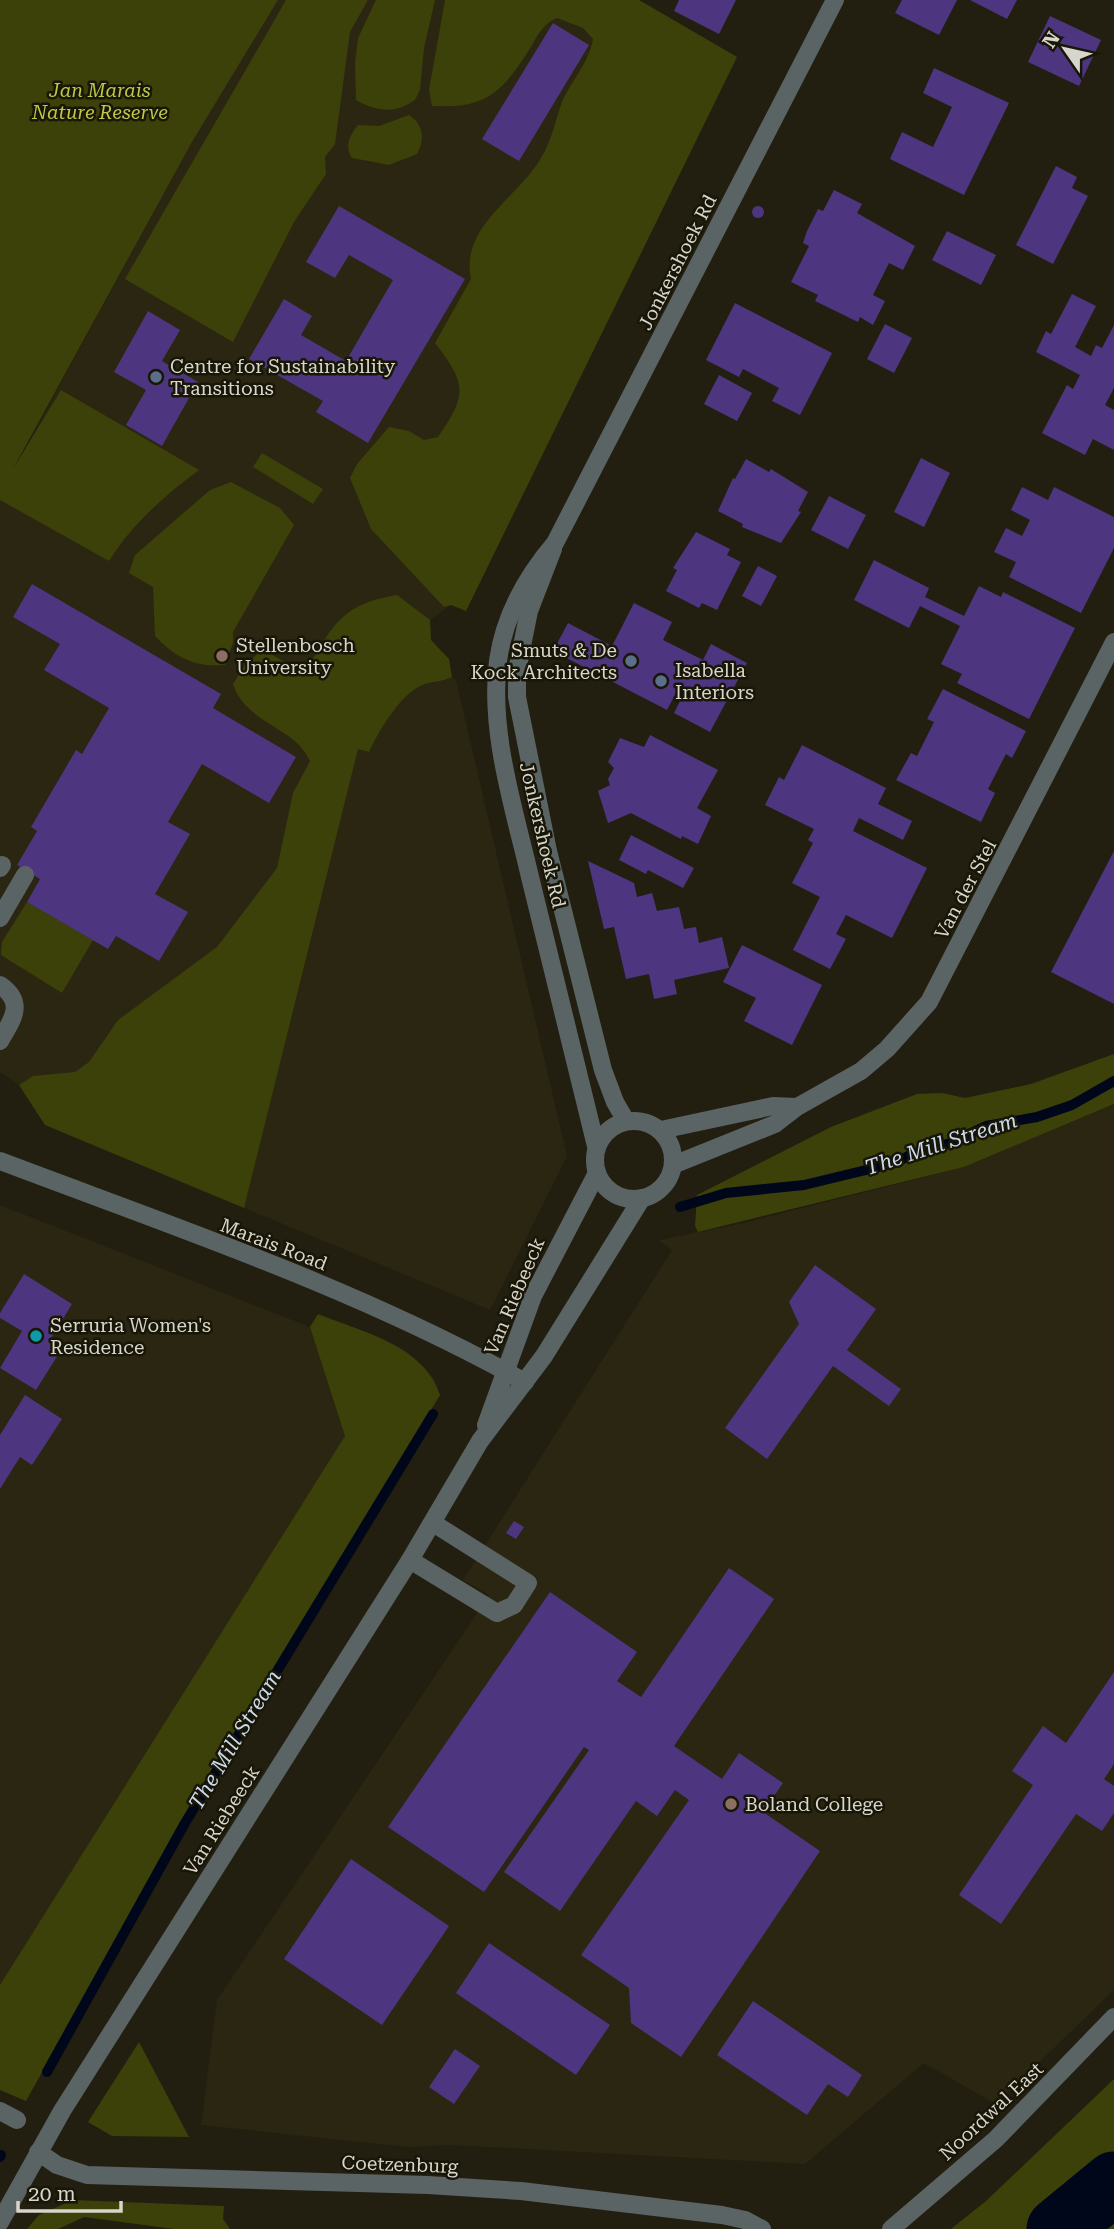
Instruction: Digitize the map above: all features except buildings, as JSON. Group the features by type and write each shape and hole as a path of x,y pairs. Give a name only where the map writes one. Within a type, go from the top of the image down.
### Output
{"street":[{"name":"Jonkershoek Rd","path":"626,1121 615,1102 603,1070 548,851 517,697 517,671 529,611 546,574 555,543 835,0"},
{"name":"Jonkershoek Rd","path":"555,543 532,569 520,593 498,660 497,698 506,774 596,1146"},
{"name":"Van der Stel","path":"673,1165 775,1124 797,1107 861,1072 887,1049 929,1002 1114,642"},
{"path":"0,918 25,875"},
{"path":"0,985 11,994 16,1009 15,1016 0,1041"},
{"name":"Van der Stel","path":"661,1130 773,1106 797,1107"},
{"path":"639,1120 661,1130 668,1140 673,1165 663,1186 642,1198 620,1196 610,1191 597,1173 596,1146 606,1132 626,1121 639,1120"},
{"name":"Marais Road","path":"0,1161 297,1274 411,1323 525,1382"},
{"name":"Van Riebeeck","path":"480,1441 533,1296 597,1173"},
{"name":"Van Riebeeck","path":"0,2222 38,2152 410,1560 480,1441 525,1382 642,1198"},
{"path":"410,1560 497,1613 514,1605 528,1583 433,1523"},
{"name":"Noordwal East","path":"891,2229 996,2139 1114,2017"},
{"path":"0,2111 17,2120"},
{"name":"Coetzenburg","path":"38,2152 57,2165 87,2175 428,2185 521,2191 722,2215 745,2220 762,2229"}],"shaded area":[{"name":"Stellenbosch University","path":"278,0 639,0 737,57 466,611 451,605 430,620 431,640 449,659 452,677 456,680 567,1156 490,1310 45,1125 19,1085 0,1072 0,495 192,142"},
{"name":"Boland College","path":"1114,1104 1114,1990 996,2104 924,2063 805,2164 450,2145 408,2147 201,2125 217,2000 482,1606 488,1594 463,1580 672,1250 659,1240 735,1225 964,1167"},
{"path":"0,1205 310,1327 318,1314 406,1351 434,1378 440,1395 194,1799 26,2101 0,2090"}],"green space":[{"name":"Jan Marais Nature Reserve","path":"0,0 278,0 192,142 13,469 61,390 199,470 150,511 109,561 0,500"},
{"path":"286,0 368,0 350,32 335,144 325,157 326,174 294,222 233,342 125,279"},
{"path":"376,0 435,0 424,48 420,90 415,100 400,108 379,109 356,100 355,64 358,38"},
{"path":"445,0 639,0 737,57 466,611 451,605 444,607 371,529 350,478 357,464 389,427 409,431 424,440 438,437 455,410 459,389 457,379 435,343 471,279 470,260 474,243 493,214 531,173 541,158 562,102 588,56 593,39 583,28 557,18 543,28 510,77 490,95 466,105 432,106 429,90"},
{"path":"409,115 418,123 422,133 417,154 389,165 352,158 348,149 349,141 358,125 379,126"},
{"path":"262,453 323,489 313,504 253,467"},
{"path":"231,482 280,508 294,525 233,632 233,643 225,665 204,665 186,660 155,636 153,587 129,573 135,555 210,490"},
{"path":"397,595 430,620 431,640 449,659 452,677 416,688 392,713 369,752 358,749 244,1208 45,1125 19,1085 33,1076 75,1072 89,1062 118,1020 217,947 277,868 293,793 310,761 294,740 259,717 239,697 233,684 245,665 263,649 304,674 331,631 349,612 377,599"},
{"path":"27,902 93,940 62,993 1,955 2,942"},
{"path":"1114,1054 1114,1104 964,1167 698,1232 695,1226 697,1195 831,1127 917,1094 942,1093 965,1098 1031,1084"},
{"path":"318,1314 372,1334 406,1352 432,1378 440,1395 194,1799 26,2101 0,2090 0,1985 345,1436 310,1327"},
{"path":"139,2042 189,2137 112,2136 88,2122"},
{"path":"1114,2079 1114,2229 951,2229 986,2201"},
{"path":"73,2200 224,2206 223,2219 230,2229 174,2229 84,2217 58,2229 27,2229 39,2215"}],"waterway":[{"name":"The Mill Stream","path":"680,1207 726,1193 804,1185 895,1163 912,1154 950,1143 986,1126 1037,1117 1072,1105 1114,1081"},
{"name":"The Mill Stream","path":"47,2072 185,1823 433,1414"},
{"path":"1058,2229 1114,2183"}],"place":[{"name":"Centre for Sustainability Transitions","path":"156,377"},
{"name":"Stellenbosch University","path":"222,656"},
{"name":"Smuts & De Kock Architects","path":"631,661"},
{"name":"Isabella Interiors","path":"661,681"},
{"name":"Serruria Women's Residence","path":"36,1336"},
{"name":"Boland College","path":"731,1804"}]}
